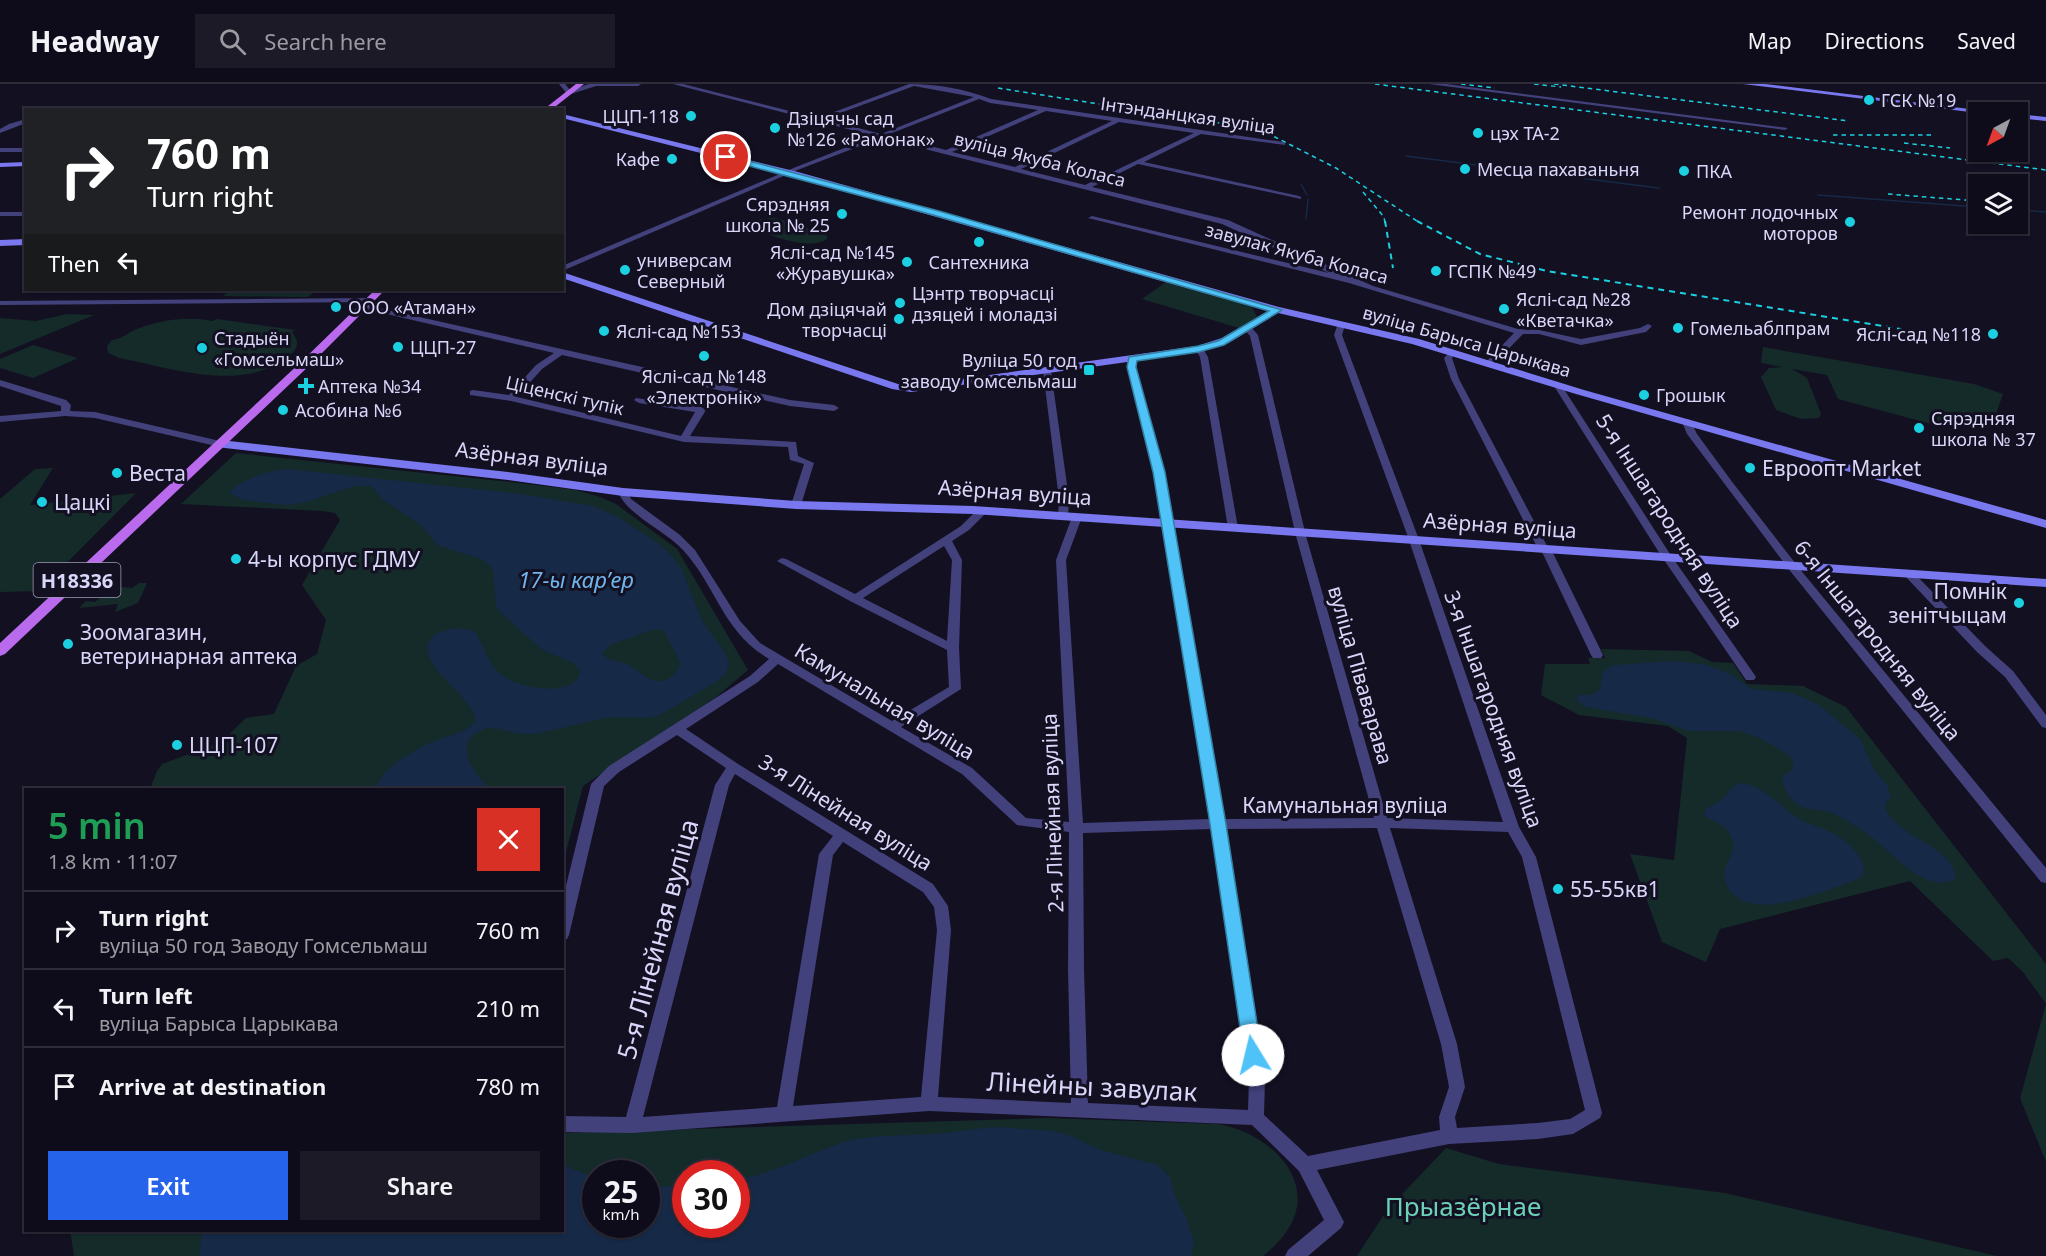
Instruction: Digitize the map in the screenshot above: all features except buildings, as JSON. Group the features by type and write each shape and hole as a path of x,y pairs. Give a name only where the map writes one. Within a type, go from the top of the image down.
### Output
{"main road":[{"path":"548,108 580,84"},
{"name":"Н18336","path":"0,651 379,291"},
{"path":"0,634 22,632"}],"street":[{"path":"562,84 567,88 568,93 588,86 638,84"},
{"name":"вуліца Якуба Коласа","path":"676,84 1018,168 1225,222 1352,281"},
{"path":"820,119 914,84"},
{"name":"Інтэнданцкая вуліца","path":"914,84 976,94 977,98 1283,144"},
{"path":"1432,84 1785,128"},
{"path":"1747,84 1968,109"},
{"path":"564,268 789,172 977,98"},
{"path":"948,151 1045,109"},
{"name":"вуліца Барыса Царыкава","path":"564,116 789,172 1277,310 1415,341 1558,386 2046,524"},
{"path":"2028,117 2046,119"},
{"path":"1018,168 1118,120"},
{"path":"0,131 24,122"},
{"path":"1088,186 1201,132"},
{"path":"0,150 24,150"},
{"path":"1136,162 1299,198"},
{"path":"0,165 24,164"},
{"path":"0,214 24,214"},
{"name":"завулак Якуба Коласа","path":"1092,218 1352,281 1517,331 1539,332 1581,342 1643,330 1648,326"},
{"path":"0,243 24,242"},
{"path":"564,276 896,387 916,389 1199,349 1221,343 1277,310"},
{"path":"0,303 367,303 561,352 790,403 834,408"},
{"name":"3-я Іншагародняя вуліца","path":"1341,325 1338,335 1414,540 1512,827 1529,857 1594,1113 1573,1126 1538,1131 1449,1136"},
{"name":"вуліца Піваварава","path":"1248,329 1254,335 1301,532 1382,823 1449,1044 1457,1087 1447,1117 1449,1136"},
{"path":"1489,364 1519,334 1517,331"},
{"path":"1199,349 1204,357 1233,528"},
{"path":"511,398 538,367 561,352"},
{"path":"1452,353 1448,358 1455,379 1597,655"},
{"path":"1132,359 1131,367 1159,472 1218,824 1257,1079 1256,1118 1305,1165 1335,1222 1294,1256"},
{"path":"1047,371 1064,499 1063,516"},
{"path":"0,383 63,402 66,405 65,413"},
{"name":"5-я Іншагародняя вуліца","path":"1558,386 1668,557 1750,677"},
{"name":"Ціценскі тупік","path":"474,393 511,398 684,439 793,444 792,458 809,463 796,505"},
{"path":"639,400 701,410 684,439"},
{"name":"Азёрная вуліца","path":"0,419 65,413 94,415 219,444 508,476 623,492 796,505 1063,516 2046,583"},
{"name":"6-я Іншагародняя вуліца","path":"1687,422 1692,434 1722,477 1792,566 2046,878"},
{"name":"Камунальная вуліца","path":"623,492 626,500 674,535 690,551 738,630 756,646 967,771 1022,822 1076,828 1382,823 1512,827"},
{"path":"854,599 965,528 982,511"},
{"name":"2-я Лінейная вуліца","path":"1077,517 1072,532 1067,538 1061,560 1076,828 1076,969 1080,1111"},
{"path":"893,726 955,689 953,648 957,560 946,540"},
{"path":"782,561 953,648"},
{"path":"1909,574 1981,649 2009,674 2046,724"},
{"path":"564,927 598,784 614,769 754,679 776,659"},
{"name":"3-я Лінейная вуліца","path":"677,729 733,767 928,888 941,906 944,930 929,1104"},
{"name":"5-я Лінейная вуліца","path":"632,1125 722,785 733,767"},
{"path":"784,1113 826,854 842,834"},
{"name":"Лінейны завулак","path":"564,1124 632,1125 929,1104 1256,1118"},
{"path":"1305,1165 1449,1136"}],"green space":[{"path":"776,218 823,233 827,239 820,242 800,243 778,238 751,226 760,219"},
{"path":"1166,282 1252,307 1257,317 1239,328 1142,299"},
{"path":"229,291 315,291 308,297 223,296"},
{"path":"67,314 94,315 0,354 0,318 36,321"},
{"name":"Стадыён «Гомсельмаш»","path":"217,319 295,330 292,332 297,341 296,347 290,355 271,367 229,376 184,372 119,358 108,353 107,346 112,340 146,326 174,320 212,321"},
{"path":"33,345 78,358 33,378 0,368 0,359"},
{"path":"1763,347 1974,384 2003,394 1991,428 1951,422 1939,426 1838,399 1827,375 1792,369 1807,378 1821,414 1819,418 1801,419 1776,410 1761,377 1769,368 1782,367 1761,363"},
{"path":"236,453 520,483 576,490 600,497 616,504 677,549 748,670 715,698 583,786 564,860 564,788 150,788 162,764 221,742 246,718 274,714 296,666 317,654 326,620 302,585 340,520 335,513 322,511 181,504"},
{"path":"53,468 30,505 136,493 39,591 0,592 0,499 35,469"},
{"path":"139,583 147,583 138,603 115,612 118,604 79,608 86,601 95,602 103,595 118,593 122,587 132,588"},
{"path":"1601,649 1689,651 1712,662 1733,663 1747,684 1803,686 1846,707 2046,964 2046,1004 2023,972 2008,958 1993,961 1910,881 1720,929 1706,962 1662,942 1630,854 1674,860 1687,738 1668,726 1579,715 1541,695 1545,664 1590,664 1588,658 1605,658"},
{"path":"2046,1004 2046,1162 2020,1098"},
{"path":"1048,1118 1216,1124 1246,1132 1260,1140 1284,1162 1293,1176 1297,1191 1297,1207 1292,1222 1274,1246 1263,1256 74,1256 70,1232 564,1232 564,1133"},
{"name":"Прыазёрнае","path":"1446,1148 1499,1164 1725,1193 1997,1256 1357,1256 1387,1210"}],"water":[{"name":"17-ы кар’ер","path":"288,469 521,494 593,506 618,517 659,544 674,558 682,570 701,619 725,653 729,663 726,673 716,682 660,715 650,718 610,717 535,734 516,733 490,727 475,733 467,743 468,756 476,774 489,788 375,788 386,772 403,758 432,742 464,730 475,721 469,706 438,671 428,654 427,646 436,634 453,629 470,630 476,633 496,670 518,683 556,688 567,686 575,681 580,672 575,664 541,649 500,612 496,605 493,571 490,566 481,559 437,545 422,526 382,499 371,486 355,486 303,503 287,505 244,500 229,493 239,484 265,473","holes":["656,629 664,631 680,662 673,676 659,681 648,678 627,664 611,659 602,653 612,644"]},
{"path":"1673,661 1704,664 1728,673 1752,689 1792,693 1818,704 1861,740 1874,769 1887,785 1891,796 1885,804 1889,815 1897,824 1946,858 1953,868 1955,879 1944,883 1921,877 1848,821 1829,812 1799,806 1790,797 1783,782 1783,775 1793,770 1793,760 1783,751 1759,738 1740,731 1690,731 1651,718 1586,707 1576,700 1579,695 1590,695 1599,691 1604,670 1613,665"},
{"path":"1740,783 1757,788 1798,818 1844,840 1863,863 1863,875 1856,880 1825,891 1785,902 1748,903 1734,895 1724,875 1732,850 1731,837 1724,827 1703,814 1723,799 1733,786"},
{"path":"996,1127 1053,1131 1069,1135 1100,1150 1158,1165 1170,1178 1175,1196 1187,1219 1194,1242 1191,1256 199,1256 202,1232 564,1232 564,1165 582,1173 582,1238 660,1238 660,1187 672,1186 672,1238 750,1238 750,1177 852,1140"}],"waterway":[{"path":"1406,156 1659,188"},
{"path":"1301,184 1307,195"},
{"path":"1818,195 1968,206"},
{"path":"1306,219 1308,199"},
{"path":"2028,211 2046,212"}],"railway":[{"path":"1375,84 2046,170"},
{"path":"1461,84 1495,88"},
{"path":"1534,84 1561,87"},
{"path":"1554,84 1849,121"},
{"path":"998,88 1225,124 1273,136 1336,168 1420,223"},
{"path":"1833,135 1934,135"},
{"path":"1904,143 1950,148"},
{"path":"1363,192 1384,217 1385,223"},
{"path":"1888,194 1968,200"},
{"path":"1385,221 1393,268"},
{"path":"1417,221 1480,254 1547,271 1907,330"}],"place":[{"name":"ГСК №19","path":"1869,100"},
{"name":"ЦЦП-118","path":"691,116"},
{"name":"Дзіцячы сад №126 «Рамонак»","path":"775,128"},
{"name":"цэх ТА-2","path":"1478,133"},
{"name":"Кафе","path":"672,159"},
{"name":"Месца пахаваньня","path":"1465,169"},
{"name":"ПКА","path":"1684,171"},
{"name":"Сярэдняя школа № 25","path":"842,214"},
{"name":"Ремонт лодочных моторов","path":"1850,222"},
{"name":"Сантехника","path":"979,242"},
{"name":"Яслі-сад №145 «Журавушка»","path":"907,262"},
{"name":"универсам Северный","path":"625,270"},
{"name":"ГСПК №49","path":"1436,271"},
{"name":"Цэнтр творчасці дзяцей і моладзі","path":"900,303"},
{"name":"ООО «Атаман»","path":"336,307"},
{"name":"Яслі-сад №28 «Кветачка»","path":"1504,309"},
{"name":"Дом дзіцячай творчасці","path":"899,319"},
{"name":"Гомельаблпрам","path":"1678,328"},
{"name":"Яслі-сад №153","path":"604,331"},
{"name":"Яслі-сад №118","path":"1993,334"},
{"name":"ЦЦП-27","path":"398,347"},
{"name":"Стадыён «Гомсельмаш»","path":"202,348"},
{"name":"Яслі-сад №148 «Электронік»","path":"704,356"},
{"name":"Вуліца 50 год заводу Гомсельмаш","path":"1089,370"},
{"name":"Аптека №34","path":"306,386"},
{"name":"Грошык","path":"1644,395"},
{"name":"Асобина №6","path":"283,410"},
{"name":"Сярэдняя школа № 37","path":"1919,428"},
{"name":"Евроопт Market","path":"1750,468"},
{"name":"Веста","path":"117,473"},
{"name":"Цацкі","path":"42,502"},
{"name":"4-ы корпус ГДМУ","path":"236,559"},
{"name":"Помнік зенітчыцам","path":"2019,603"},
{"name":"Зоомагазин, ветеринарная аптека","path":"68,644"},
{"name":"ЦЦП-107","path":"177,745"},
{"name":"55-55кв1","path":"1558,889"}],"route":[{"path":"726,157 936,213 1277,310 1221,343 1199,349 1132,359 1131,367 1159,472 1218,824 1253,1055"}]}
